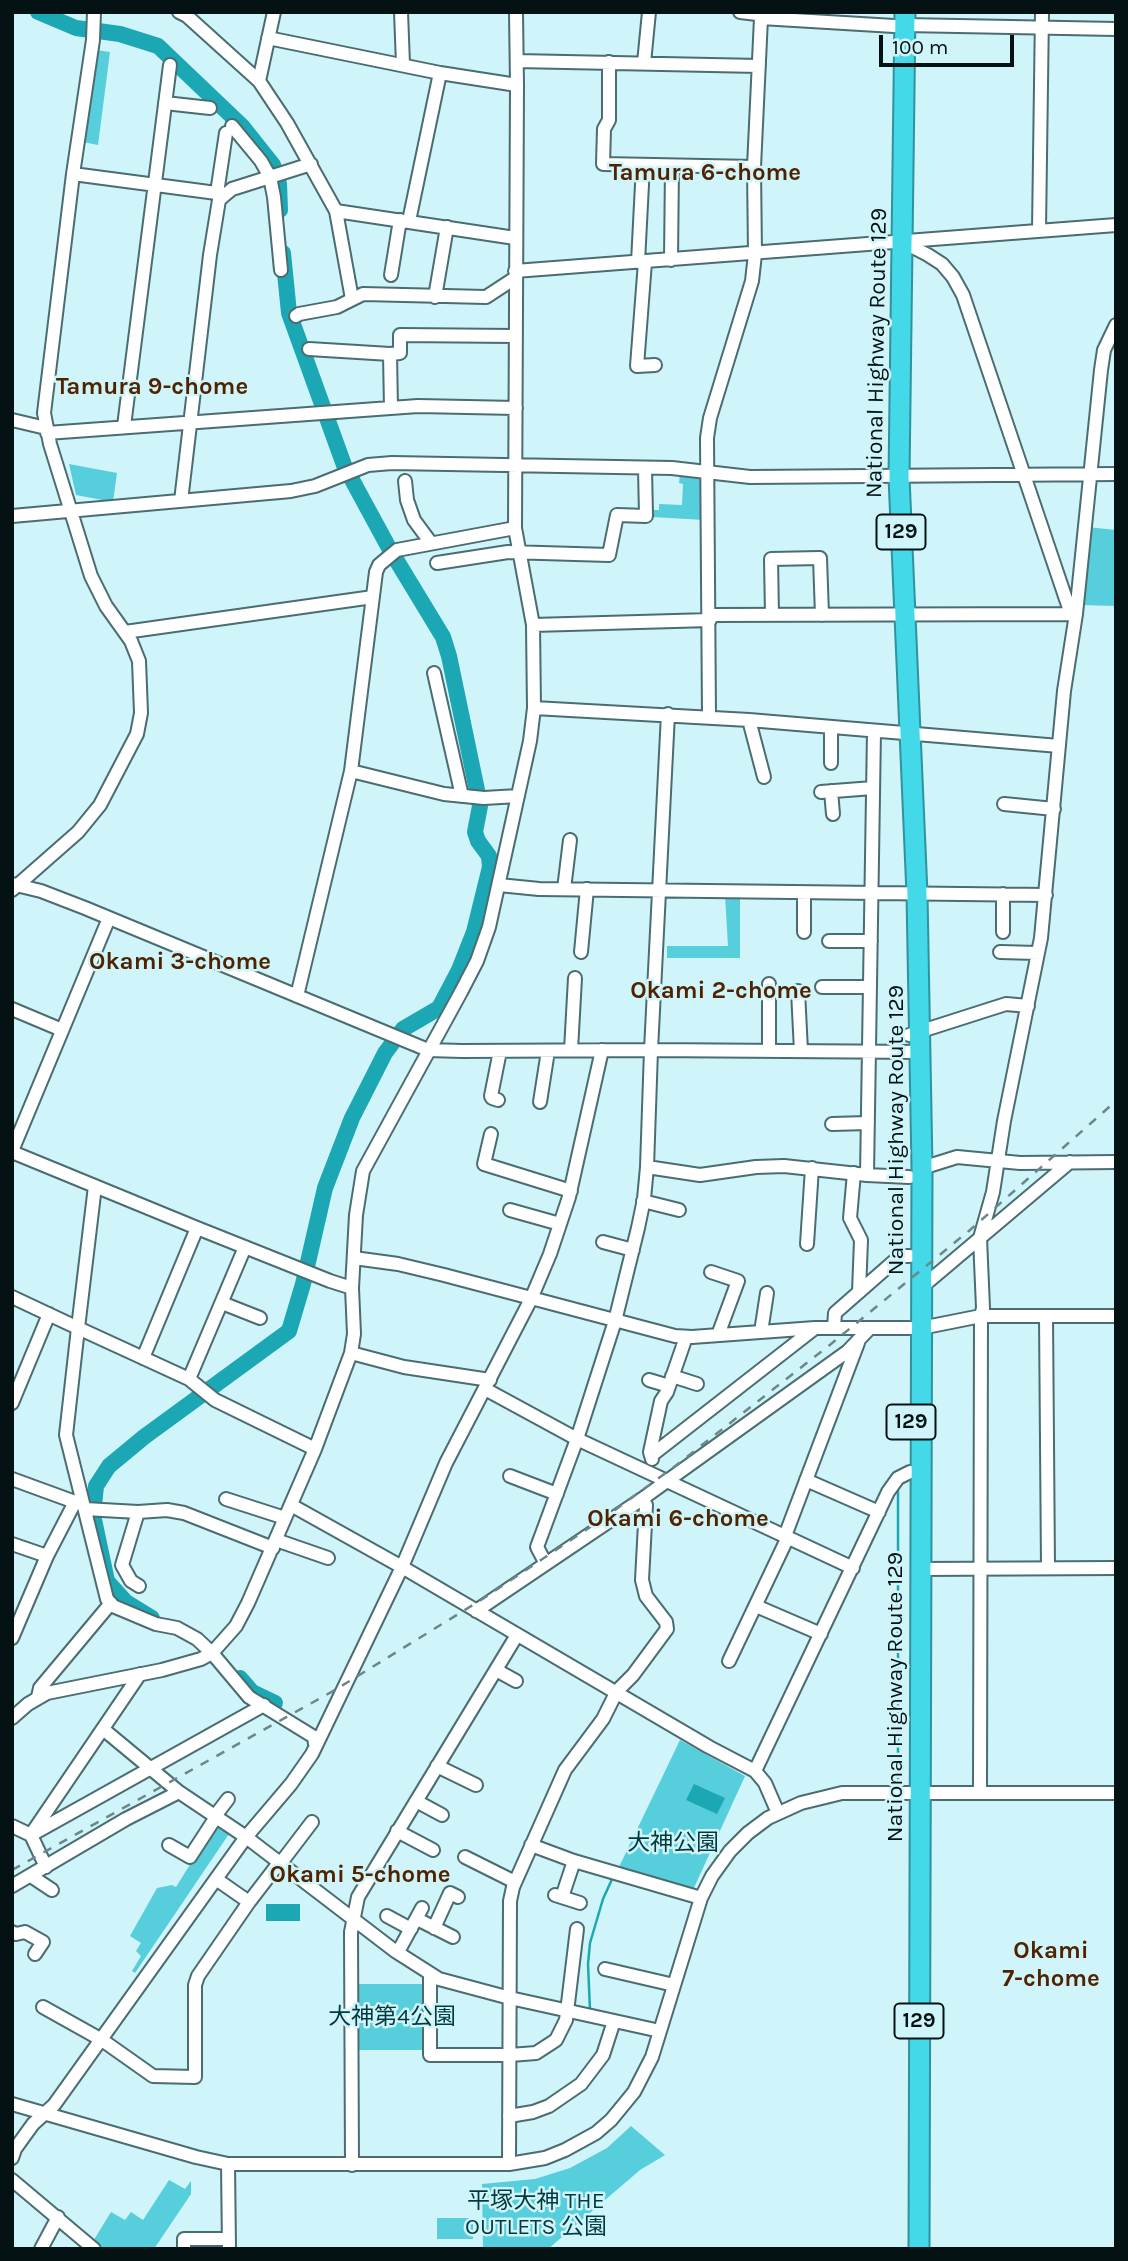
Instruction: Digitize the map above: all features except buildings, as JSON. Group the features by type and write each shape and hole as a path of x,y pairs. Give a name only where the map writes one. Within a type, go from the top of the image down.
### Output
{"highway":[{"name":"National Highway Route 129","path":"899,19 893,477 911,894 916,1172 922,1287 916,1328 911,1472 919,2249"},
{"name":"National Highway Route 129","path":"908,2249 920,1569 916,1328 910,1256 916,1172"}],"street":[{"path":"179,12 187,16 259,81 288,123 336,211 352,299"},
{"path":"259,81 274,12"},
{"path":"401,12 403,64"},
{"path":"12,1718 38,1697 65,1688 184,1665 212,1653 236,1626 315,1450 351,1353 354,1334 352,1288 356,1215 363,1171 477,961 489,927 534,708 533,625 515,528 516,12"},
{"path":"644,63 649,12"},
{"path":"740,12 757,14 761,18 899,19 1042,28 1116,29"},
{"path":"1040,230 1042,12"},
{"path":"709,717 707,438 710,418 749,296 755,254 754,167 761,18"},
{"path":"14,886 78,832 100,806 137,734 141,713 139,662 131,641 97,589 70,510 44,413 94,25"},
{"path":"268,38 440,73 517,85"},
{"path":"517,61 759,65"},
{"path":"609,62 608,120 604,129 603,164 754,167"},
{"path":"124,426 170,65"},
{"path":"391,275 440,73"},
{"path":"165,103 210,108"},
{"path":"181,501 211,244 229,130 261,160 270,177 281,270"},
{"path":"73,174 220,194 311,164"},
{"path":"643,165 637,366 655,365"},
{"path":"671,260 672,166"},
{"path":"336,211 515,238"},
{"path":"296,316 337,307 363,294 486,297 515,275 918,239 1116,225"},
{"path":"435,297 447,227"},
{"path":"896,243 928,254 953,277 963,295 1073,614"},
{"path":"980,1793 983,1312 980,1238 986,1222 1028,1006 1046,895 1064,691 1101,370 1104,350 1116,325"},
{"path":"309,349 390,354 400,353 400,335 515,336"},
{"path":"390,354 391,408"},
{"path":"12,420 47,430 418,406 516,408"},
{"path":"12,516 290,491 315,486 368,464 392,463 645,468 750,477 1116,474"},
{"path":"437,563 520,552 609,555 617,515 646,516 645,468"},
{"path":"405,481 407,500 414,520 431,543"},
{"path":"297,996 351,771 379,565 397,550 515,528"},
{"path":"772,615 771,559 820,558 822,615"},
{"path":"125,632 373,597"},
{"path":"533,625 772,615 1073,614"},
{"path":"434,673 462,796"},
{"path":"534,708 668,714 1059,746"},
{"path":"546,1564 537,1547 608,1360 643,1201 647,1167 668,714"},
{"path":"749,720 764,777"},
{"path":"831,727 831,763"},
{"path":"867,1175 874,731"},
{"path":"351,771 444,794 484,798 518,796"},
{"path":"833,814 826,792 873,788"},
{"path":"1004,804 1054,809"},
{"path":"564,889 570,840"},
{"path":"499,885 564,889 1046,895"},
{"path":"14,886 41,891 428,1049 869,1052 915,1043 980,1011 1006,1004 1028,1006"},
{"path":"581,952 587,889"},
{"path":"804,893 804,932"},
{"path":"1003,894 1003,932"},
{"path":"109,918 12,1151 197,1228 352,1288"},
{"path":"829,941 870,941"},
{"path":"1000,952 1037,953"},
{"path":"571,1050 575,978"},
{"path":"769,1051 765,1022 770,984"},
{"path":"822,987 870,987"},
{"path":"798,990 801,1051"},
{"path":"12,1009 62,1030"},
{"path":"13,2152 33,2124 54,2105 246,1837 304,1767 402,1567 446,1462 531,1299 570,1191 602,1050"},
{"path":"491,1095 500,1051"},
{"path":"540,1102 548,1051"},
{"path":"832,1124 868,1123"},
{"path":"487,1139 484,1164 525,1172 570,1191"},
{"path":"647,1167 700,1175 785,1166 867,1175 916,1172 957,1157 1020,1163 1116,1162"},
{"path":"922,1287 1070,1162"},
{"path":"804,1238 815,1198 813,1168"},
{"path":"853,1173 850,1218 861,1240 859,1292"},
{"path":"95,1186 66,1435 80,1503 107,1599 156,1624 177,1628 197,1639 249,1696 313,1737 316,1744"},
{"path":"643,1201 679,1210"},
{"path":"510,1210 560,1224"},
{"path":"143,1358 197,1228"},
{"path":"603,1242 633,1250"},
{"path":"189,1379 245,1247"},
{"path":"834,1328 835,1313 900,1256 910,1256"},
{"path":"354,1258 398,1264 444,1275 681,1337 815,1328 916,1328 981,1316 1116,1316"},
{"path":"718,1271 738,1281 718,1335"},
{"path":"761,1332 767,1293"},
{"path":"12,1297 189,1379 215,1400 315,1450"},
{"path":"222,1303 260,1318"},
{"path":"12,1403 49,1314"},
{"path":"1046,1316 1048,1568"},
{"path":"652,1455 815,1328"},
{"path":"476,1611 642,1499 859,1342 869,1329"},
{"path":"650,1473 650,1452 661,1401 671,1381 681,1337"},
{"path":"729,1661 787,1537 859,1342"},
{"path":"351,1353 488,1385 577,1439 853,1568"},
{"path":"649,1380 697,1384"},
{"path":"755,1771 879,1512 898,1478 911,1472"},
{"path":"510,1476 557,1494"},
{"path":"12,1479 80,1503 138,1512 167,1510 184,1513 313,1557 328,1558"},
{"path":"806,1480 879,1512"},
{"path":"226,1499 288,1512 402,1567 709,1747 755,1771 765,1783 778,1813"},
{"path":"509,2164 509,1911 515,1882 565,1770 603,1719 617,1691 633,1675 667,1629 666,1622 646,1596 642,1580 646,1505 642,1499"},
{"path":"12,1638 47,1556 80,1503"},
{"path":"133,1585 122,1565 138,1512"},
{"path":"12,1544 47,1556"},
{"path":"920,1569 1116,1568"},
{"path":"12,1598 26,1604"},
{"path":"38,1697 40,1688 111,1603"},
{"path":"756,1606 821,1634"},
{"path":"352,2165 351,1932 360,1894 517,1635"},
{"path":"496,1670 516,1681"},
{"path":"31,1835 140,1674"},
{"path":"31,1835 264,1705"},
{"path":"103,1729 179,1792 246,1837 430,1974 458,1985 510,1998 660,2031"},
{"path":"437,1766 476,1785"},
{"path":"12,1886 126,1819 179,1792"},
{"path":"12,2105 228,2164 509,2164 545,2158 596,2133 611,2120 634,2092 644,2075 660,2031 701,1898 712,1876 730,1851 748,1833 778,1813 801,1802 842,1793 1116,1793"},
{"path":"169,1845 190,1857 228,1799"},
{"path":"415,1801 442,1815"},
{"path":"43,2007 102,2040 153,2077 195,2077 195,1985 198,1976 307,1824"},
{"path":"12,1825 31,1835 46,1867"},
{"path":"397,1831 433,1850"},
{"path":"531,1845 574,1861 701,1898"},
{"path":"574,1861 559,1896 580,1903"},
{"path":"469,1862 515,1882"},
{"path":"31,1876 52,1890"},
{"path":"216,1879 249,1902"},
{"path":"434,1928 450,1893 458,1897"},
{"path":"387,1916 416,1919 453,1937"},
{"path":"398,1952 416,1919"},
{"path":"430,1974 430,2055 536,2053 556,2040 568,2011 565,1969 577,1929"},
{"path":"12,1933 25,1932 43,1942 35,1954"},
{"path":"605,1969 628,1971 674,1985"},
{"path":"509,2116 550,2106 581,2084 603,2055 614,2021"},
{"path":"184,2249 184,2239 229,2244 228,2164"},
{"path":"12,2180 94,2249"},
{"path":"41,2249 58,2217"}],"green space":[{"path":"96,50 110,52 98,145 83,142"},
{"path":"69,464 117,473 113,502 76,495"},
{"path":"680,473 704,477 704,520 653,517 653,510 659,510 659,504 682,505 683,484 679,483"},
{"path":"1087,527 1116,530 1116,606 1080,605"},
{"path":"725,895 740,895 740,958 667,958 667,946 728,946"},
{"name":"大神公園","path":"680,1740 745,1776 693,1890 619,1867"},
{"path":"214,1826 223,1826 231,1831 135,1973 132,1971 141,1956 136,1951 141,1943 130,1936 157,1888 172,1885 176,1887"},
{"name":"大神第4公園","path":"358,1984 425,1984 425,2050 358,2050"},
{"name":"平塚大神 THE OUTLETS 公園","path":"631,2126 665,2155 640,2170 548,2249 483,2249 482,2184 535,2179 570,2168 607,2148"},
{"path":"169,2180 185,2189 191,2181 191,2194 154,2249 99,2249 92,2243 111,2212 125,2220 131,2212 143,2220"},
{"path":"437,2218 473,2218 473,2239 437,2239"}],"shaded area":[{"path":"694,1784 725,1798 717,1814 686,1800"},
{"path":"266,1904 300,1904 300,1921 266,1921"}],"waterway":[{"path":"38,12 76,28 120,34 158,46 242,126 273,165 279,184 280,210"},
{"path":"152,1618 126,1602 107,1581 93,1515 96,1486 109,1466 144,1437 289,1331 303,1284 325,1188 352,1118 385,1053 403,1029 439,1008 459,970 474,932 490,867 489,856 475,832 480,806 443,637 389,548 344,465 289,313 283,253"},
{"path":"956,294 972,341"},
{"path":"898,1491 898,1778"},
{"path":"240,1678 252,1692 275,1703"},
{"path":"590,2010 590,1943 603,1899 613,1877"}],"railway":[{"path":"12,1870 335,1690 481,1600 604,1518 674,1467 831,1344 970,1230 1116,1101"}],"district":[{"name":"Tamura 6-chome","path":"705,173"},
{"name":"Tamura 9-chome","path":"152,387"},
{"name":"Okami 3-chome","path":"180,962"},
{"name":"Okami 2-chome","path":"721,991"},
{"name":"Okami 6-chome","path":"678,1519"},
{"name":"Okami 5-chome","path":"360,1875"},
{"name":"Okami 7-chome","path":"1051,1965"}]}
